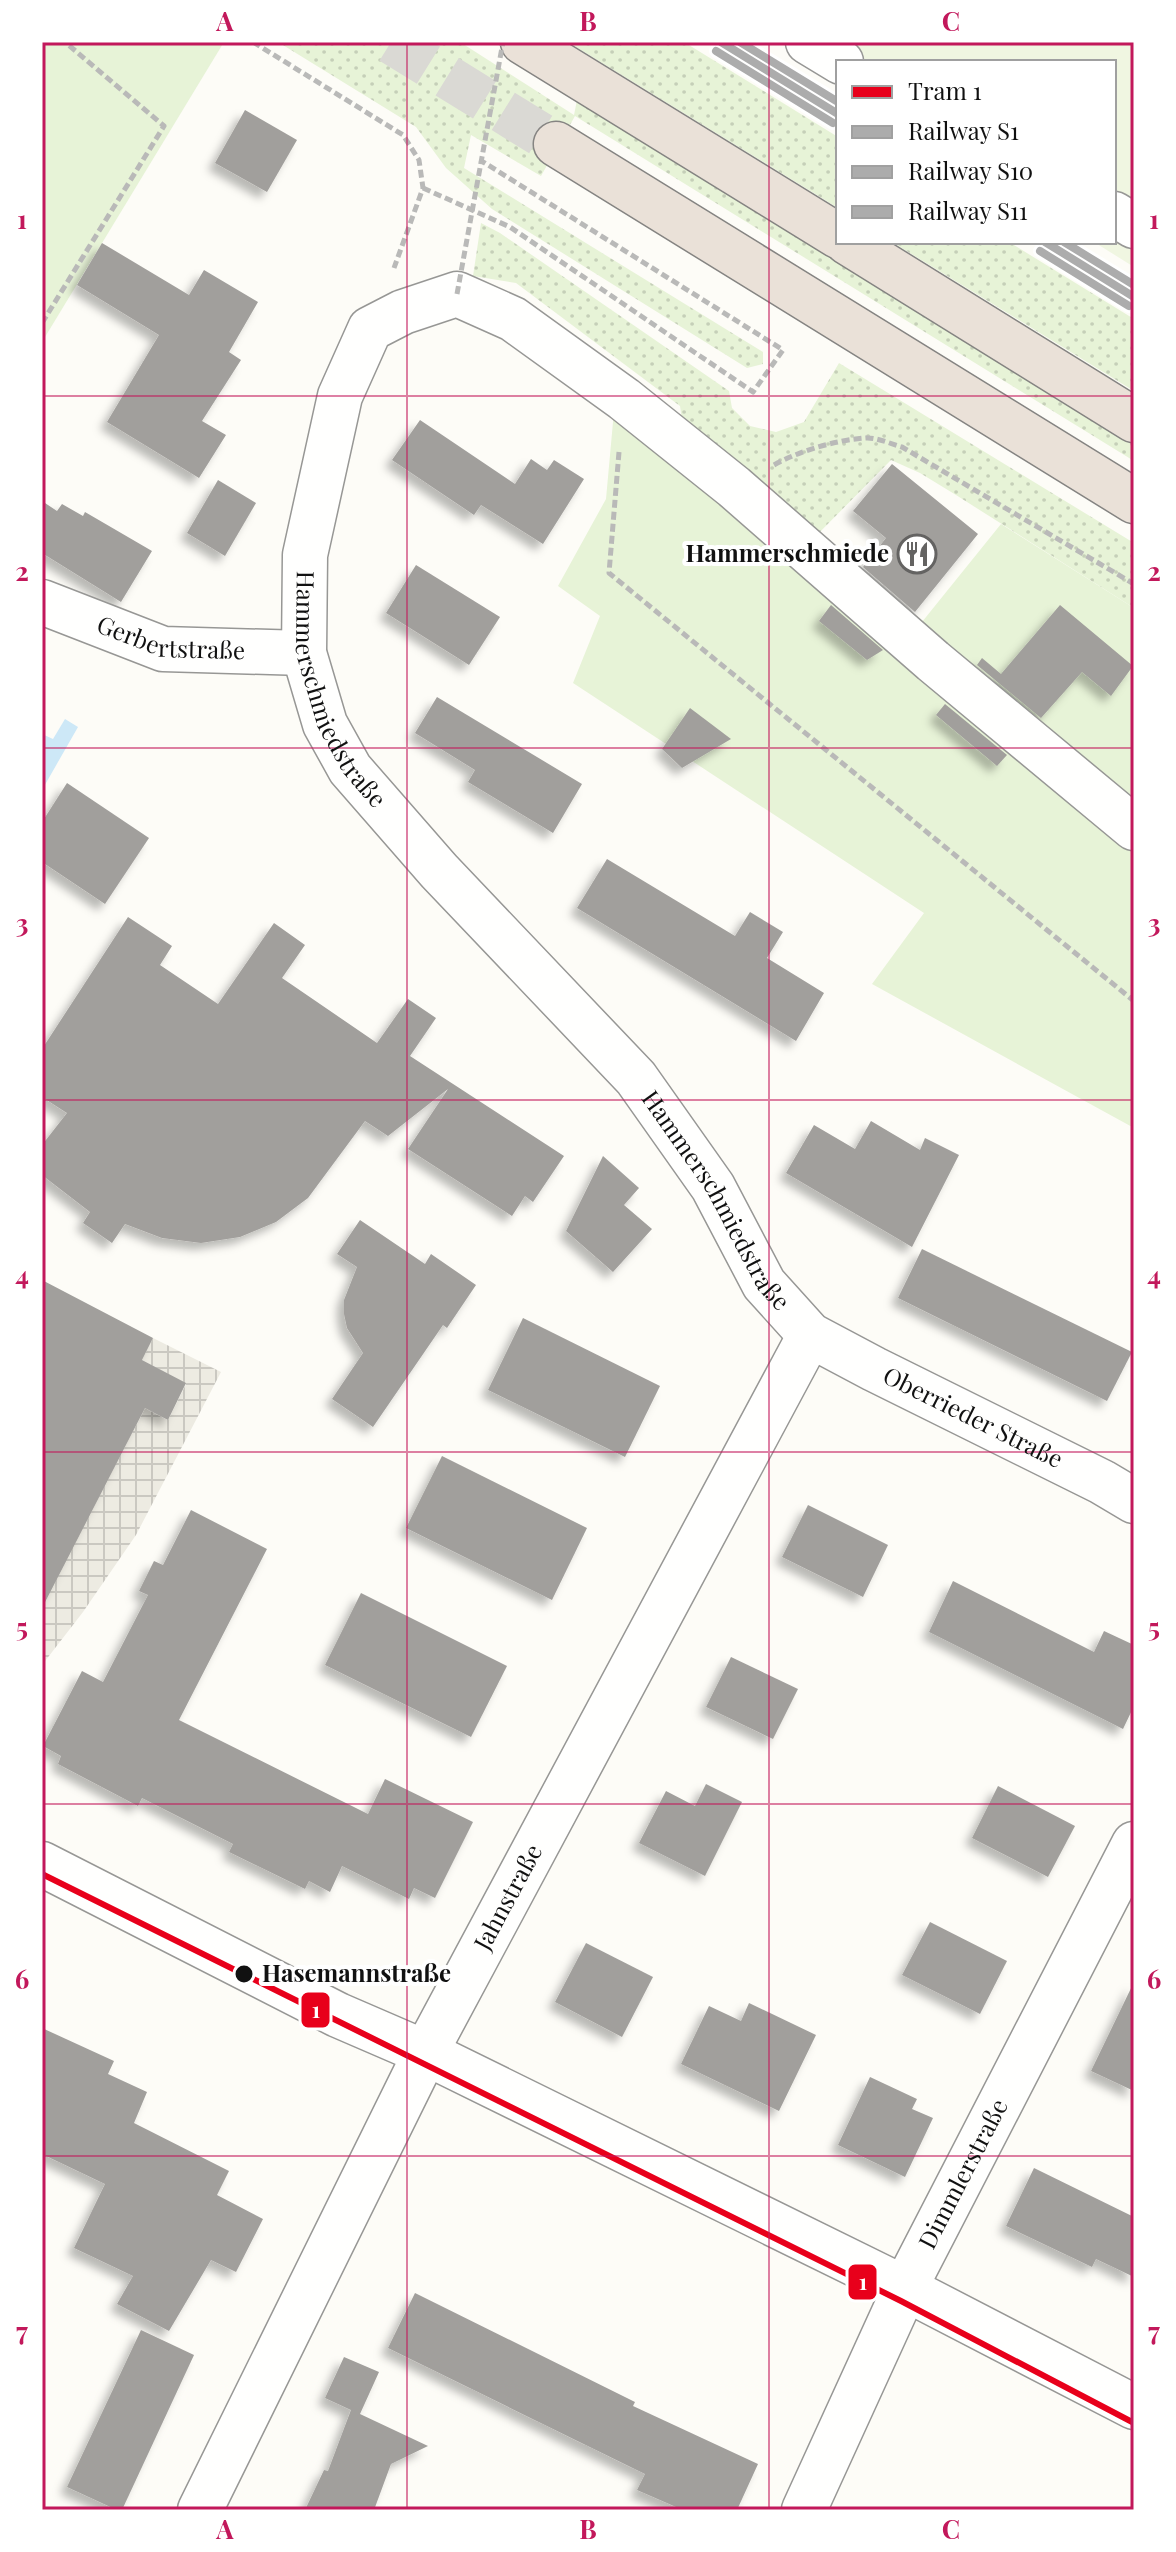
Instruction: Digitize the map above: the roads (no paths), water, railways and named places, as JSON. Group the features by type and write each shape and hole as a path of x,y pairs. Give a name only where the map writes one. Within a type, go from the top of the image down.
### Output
{"highway":[{"path":"523,42 836,235"},
{"path":"556,144 1134,501"},
{"path":"850,244 1134,420"}],"street":[{"path":"808,42 838,60"},
{"path":"1116,215 1134,226"},
{"name":"Hammerschmiedstraße","path":"810,1335 764,1284 713,1187 636,1078 439,871 350,769 325,724 304,653 305,555 340,396 370,329 403,312 457,294 513,319 624,399 734,487 933,661 1134,828"},
{"name":"Gerbertstraße","path":"42,602 163,649 304,653"},
{"name":"Oberrieder Straße","path":"810,1335 1134,1501"},
{"name":"Jahnstraße","path":"200,2510 426,2053 810,1335"},
{"name":"Dimmlerstraße","path":"804,2510 906,2289 1134,1844"},
{"path":"42,1864 338,2015 426,2053 906,2289 1134,2407"}],"water":[{"path":"65,719 78,727 42,790 42,734 53,739"}],"tunnel":[{"path":"391,42 556,144"}],"tram line":[{"name":"1","path":"42,1874 901,2301 1134,2423"}],"rail line":[{"name":"S1","path":"721,42 836,113"},
{"name":"S11","path":"740,42 836,101"},
{"name":"S10","path":"716,51 833,123"},
{"name":"S1","path":"1048,244 1134,297"},
{"name":"S11","path":"1067,244 1134,285"},
{"name":"S10","path":"1040,251 1129,306"}],"place":[{"name":"Hammerschmiede","path":"917,554"},
{"name":"Hasemannstraße","path":"244,1974"}]}
